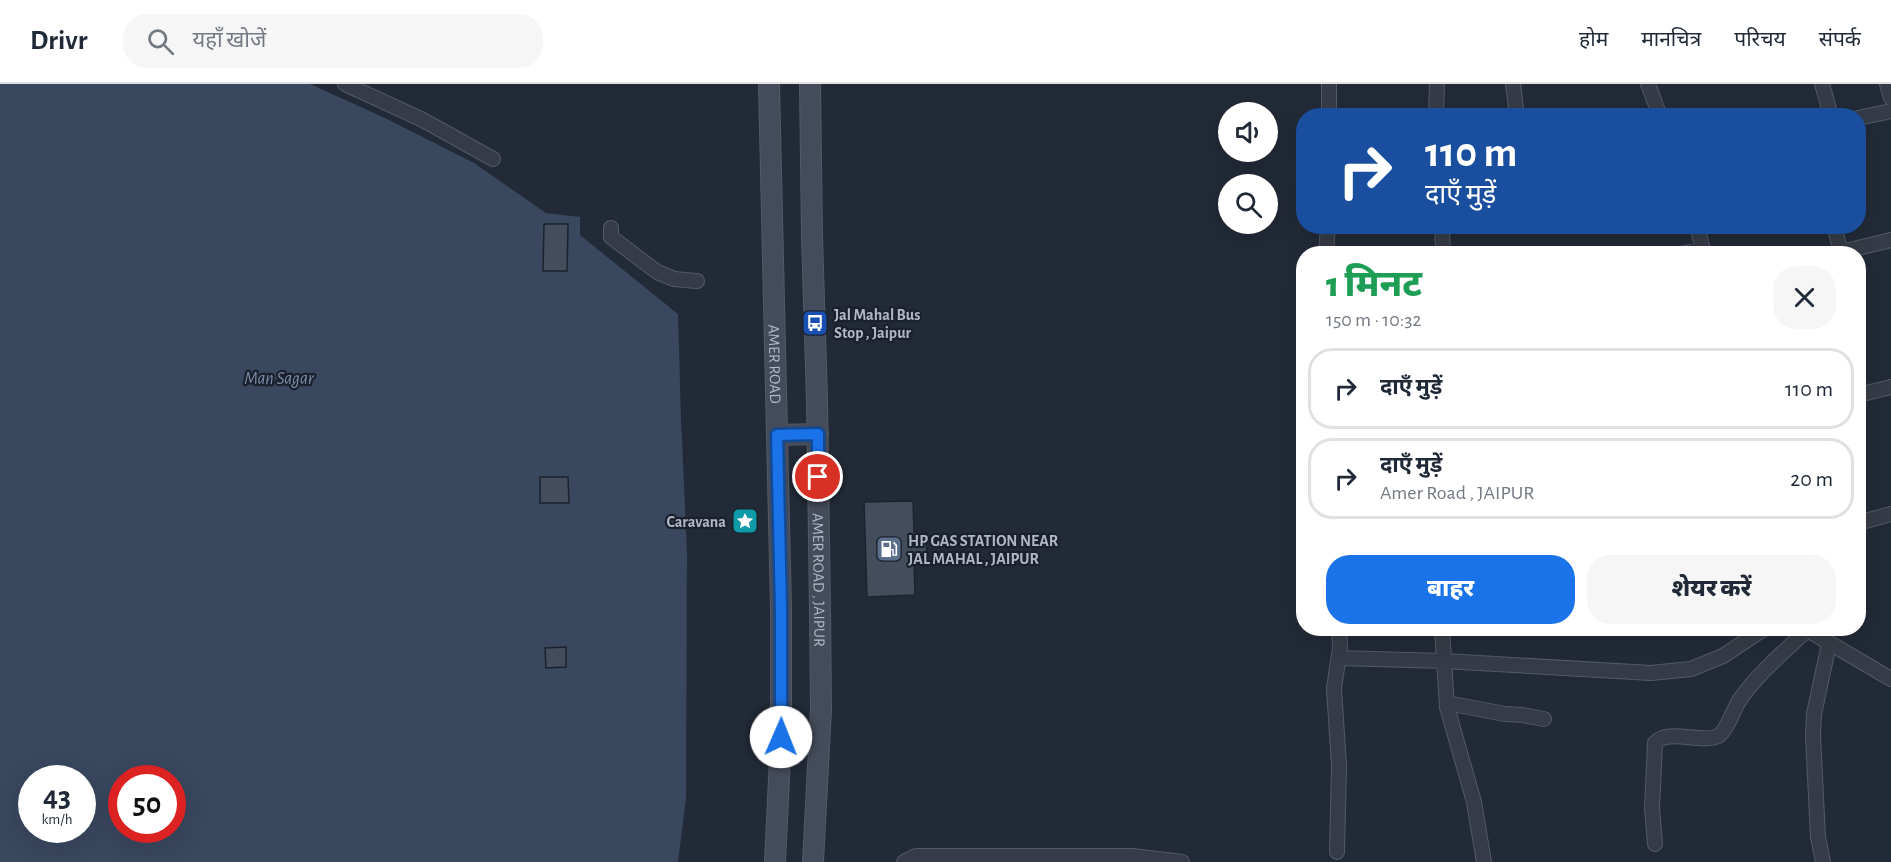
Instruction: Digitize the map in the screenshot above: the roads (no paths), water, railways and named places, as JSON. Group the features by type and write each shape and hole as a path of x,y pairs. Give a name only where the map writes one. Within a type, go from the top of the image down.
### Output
{"main road":[{"name":"AMER ROAD","path":"769,84 781,682 781,737 775,862"},
{"name":"AMER ROAD , JAIPUR","path":"810,84 818,434 820,709 813,862"},
{"path":"777,435 818,434"}],"street":[{"path":"345,84 423,120 493,159"},
{"path":"1329,84 1329,108"},
{"path":"1436,108 1437,84"},
{"path":"1513,84 1516,108"},
{"path":"1648,84 1657,108"},
{"path":"1822,84 1828,108"},
{"path":"1887,84 1891,98"},
{"path":"1866,116 1891,111"},
{"path":"611,228 611,237 657,272 674,279 697,281"},
{"path":"1866,246 1891,240"},
{"path":"1866,392 1891,387"},
{"path":"1866,521 1891,514"},
{"path":"1337,852 1339,766 1334,688 1339,658 1339,636"},
{"path":"1442,636 1447,703 1474,802 1484,862"},
{"path":"1339,658 1444,661 1651,674 1691,669 1723,656 1753,636"},
{"path":"1655,844 1652,808 1655,743 1659,739 1668,737 1717,737 1722,733 1752,684 1799,636"},
{"path":"1815,636 1891,679"},
{"path":"1822,862 1818,837 1813,736 1814,714 1828,644"},
{"path":"1447,703 1544,719"},
{"path":"904,862 916,856 1132,856 1182,862"}],"water":[{"name":"Man Sagar","path":"0,84 310,84 385,118 474,163 546,213 580,217 580,235 678,314 687,553 686,798 678,862 0,862","holes":["544,224 568,225 567,271 543,271","565,647 566,667 546,667 545,648"]}],"place":[{"name":"Jal Mahal Bus Stop , Jaipur","path":"815,323"},
{"name":"Caravana","path":"745,521"},
{"name":"HP GAS STATION NEAR JAL MAHAL , JAIPUR","path":"889,549"}]}
